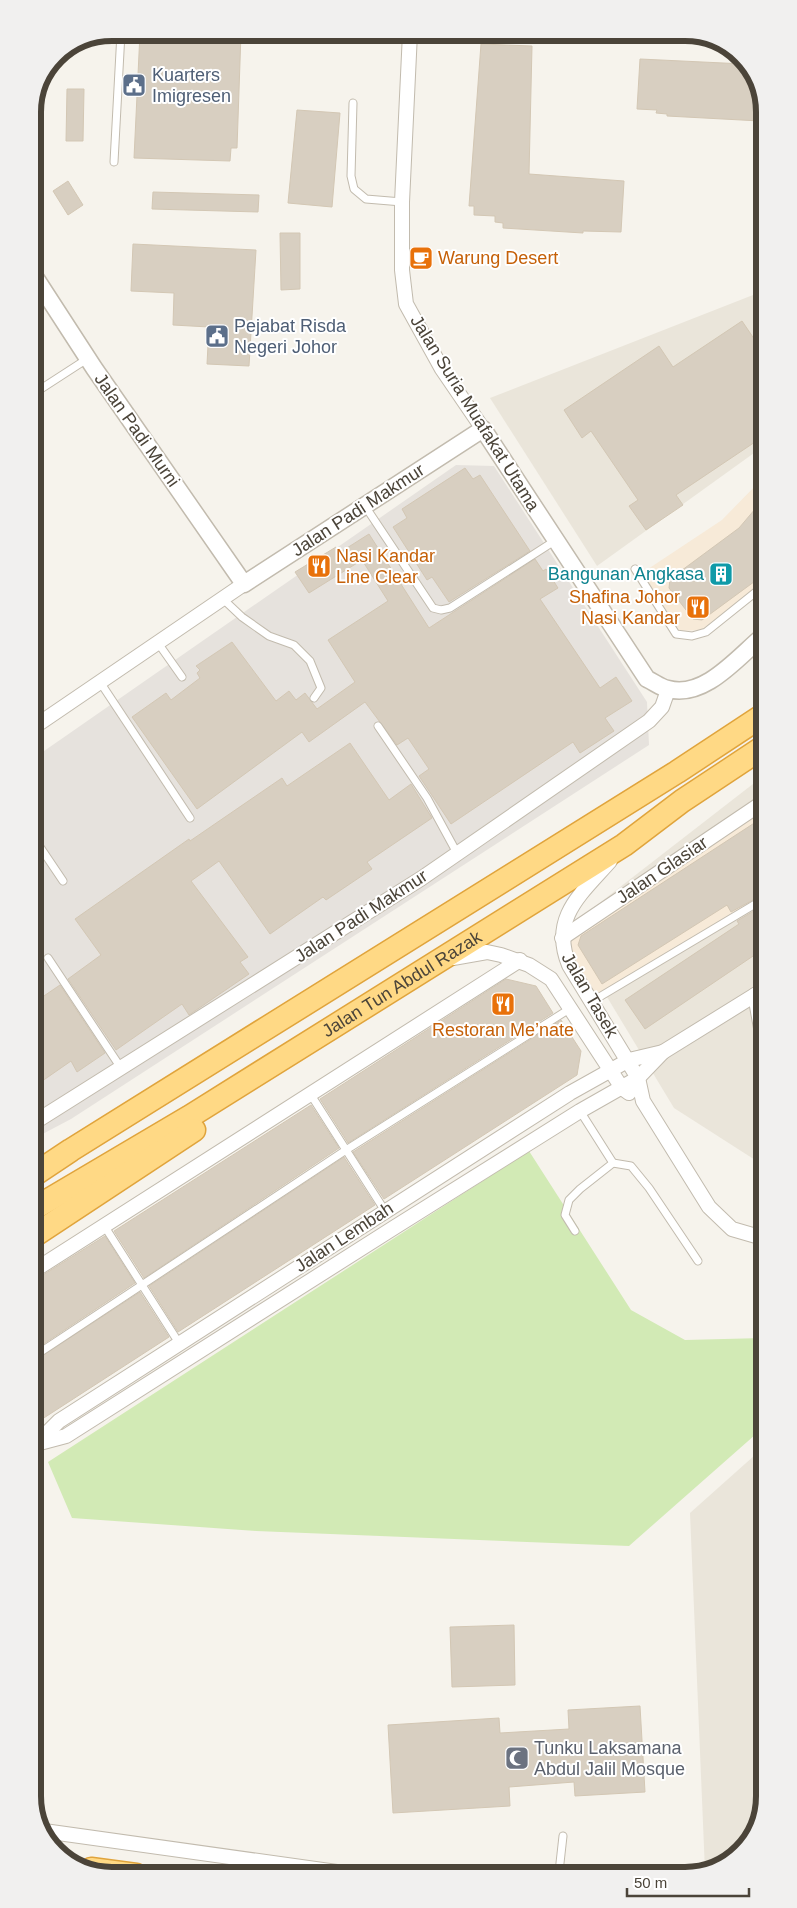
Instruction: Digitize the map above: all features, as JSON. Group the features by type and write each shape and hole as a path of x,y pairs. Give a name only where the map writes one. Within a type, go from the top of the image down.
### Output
{"highway":[{"name":"Jalan Tun Abdul Razak","path":"71,1150 380,959 685,767 756,720"},
{"name":"Jalan Tun Abdul Razak","path":"41,1204 189,1118 267,1067 624,845 682,801 756,752"},
{"path":"41,1231 199,1127 267,1067"},
{"path":"41,1164 71,1150"},
{"path":"41,1170 71,1150"}],"street":[{"name":"Jalan Suria Muafakat Utama","path":"410,41 402,202 402,270 406,304 442,369 472,411 647,679 668,690"},
{"name":"Jalan Padi Murni","path":"41,286 88,359 244,584"},
{"name":"Jalan Padi Makmur","path":"41,722 244,584 483,429"},
{"path":"668,690 688,690 709,682 756,642"},
{"name":"Jalan Padi Makmur","path":"41,1118 422,878 649,721 662,707 668,690"},
{"name":"Jalan Glasiar","path":"562,938 756,807"},
{"name":"Jalan Tasek","path":"624,845 589,884 564,918 563,951 569,966 629,1060 638,1078 643,1101 709,1207 732,1229 756,1236"},
{"name":"Jalan Tasek","path":"431,966 468,954 487,952 520,960 551,979 622,1088 643,1101"},
{"path":"41,1266 520,960"},
{"name":"Jalan Lembah","path":"41,1443 66,1436 580,1111 638,1078 663,1052 756,994"},
{"name":"Jalan Lembah","path":"41,1439 59,1421 179,1342 570,1093 629,1060 663,1052"},
{"path":"385,1211 395,1227"},
{"path":"179,1342 189,1359"},
{"path":"52,1832 301,1867"}],"lane":[{"path":"114,162 121,41"},
{"path":"353,104 351,176 354,189 366,199 402,202"},
{"path":"41,389 88,359"},
{"path":"364,506 421,592 433,608 441,610 450,608 556,540"},
{"path":"635,569 676,634 692,636 706,632 756,592"},
{"path":"222,599 268,636 294,645 310,661 321,688 314,698"},
{"path":"158,643 182,677"},
{"path":"100,682 190,818"},
{"path":"378,726 427,798 457,853"},
{"path":"41,848 63,881"},
{"path":"591,1002 756,904"},
{"path":"48,958 122,1068"},
{"path":"41,1352 346,1150 571,1008"},
{"path":"311,1095 385,1211"},
{"path":"580,1111 613,1163"},
{"path":"575,1231 565,1215 569,1200 580,1188 613,1163 631,1166 649,1188 698,1261"},
{"path":"105,1227 144,1284 179,1342"},
{"path":"560,1867 564,1836"}],"shaded area":[{"path":"753,295 756,298 756,452 597,566 490,398"},
{"path":"456,465 494,466 647,702 649,745 71,1119 41,1135 41,753"},
{"path":"756,485 756,587 702,630 680,631 642,573 722,520"},
{"path":"756,782 756,1161 674,1108 566,929"},
{"path":"756,812 756,899 594,996 568,951 568,941"},
{"path":"756,1454 755,1805 748,1827 738,1842 728,1852 705,1864 690,1513"}],"green space":[{"path":"529,1151 631,1310 685,1340 756,1338 756,1434 629,1546 256,1531 72,1518 48,1462"}],"building":[{"path":"140,41 241,41 237,148 231,148 230,161 134,158"},
{"path":"481,44 532,46 529,174 624,181 621,232 583,231 583,233 503,228 503,223 495,222 495,216 474,215 474,206 469,206"},
{"path":"640,59 736,64 744,73 752,90 756,121 667,116 667,114 656,113 657,110 637,109"},
{"path":"67,89 84,89 83,141 66,141"},
{"path":"297,110 340,113 332,207 288,203"},
{"path":"68,181 83,205 68,215 53,191"},
{"path":"153,192 259,195 258,212 152,209"},
{"path":"280,233 300,233 300,289 281,290"},
{"path":"133,244 256,250 249,366 207,364 209,327 173,325 174,293 131,291"},
{"path":"742,321 756,342 756,441 676,495 683,505 646,530 629,506 638,500 591,431 582,438 564,410 659,346 673,367"},
{"path":"465,468 473,479 480,475 530,551 449,602 432,577 427,580 393,527 407,518 402,509"},
{"path":"756,508 756,580 702,620 693,619 669,588 670,579 739,528"},
{"path":"369,534 429,628 535,559 543,571 546,569 558,588 540,599 600,688 616,677 632,701 605,718 614,731 580,753 573,742 451,824 419,776 429,769 408,738 397,745 365,702 309,742 302,732 197,809 132,717 166,693 171,700 200,678 197,673 200,670 196,666 232,642 276,701 289,691 296,700 305,693 317,709 355,682 328,640 388,601 362,560 309,593 295,572 336,547 339,553"},
{"path":"350,743 389,800 411,784 432,818 367,862 372,869 326,900 323,897 270,934 219,861 191,881 248,957 240,962 249,974 189,1015 182,1004 116,1050 68,979 101,955 75,919 189,839 190,841 282,778 287,786"},
{"path":"756,822 756,898 731,912 727,905 602,984 578,945 581,936"},
{"path":"756,910 756,954 645,1029 625,1000 739,924 737,921"},
{"path":"506,979 536,986 553,1013 348,1143 320,1099"},
{"path":"60,985 105,1053 77,1072 71,1061 41,1082 41,998"},
{"path":"561,1020 581,1051 577,1075 384,1199 353,1152"},
{"path":"311,1105 339,1148 144,1278 114,1231"},
{"path":"344,1157 375,1205 178,1332 149,1286"},
{"path":"105,1236 135,1283 41,1346 41,1276"},
{"path":"140,1292 169,1337 41,1420 41,1357"},
{"path":"514,1625 515,1685 452,1687 450,1627"},
{"name":"Tunku Laksamana Abdul Jalil Mosque","path":"640,1706 645,1792 575,1796 574,1782 509,1787 510,1806 393,1813 388,1725 499,1718 500,1733 569,1729 568,1710"}],"place":[{"name":"Kuarters Imigresen","path":"134,85"},
{"name":"Warung Desert","path":"421,258"},
{"name":"Pejabat Risda Negeri Johor","path":"217,336"},
{"name":"Nasi Kandar Line Clear","path":"319,566"},
{"name":"Bangunan Angkasa","path":"721,574"},
{"name":"Shafina Johor Nasi Kandar","path":"698,607"},
{"name":"Restoran Me’nate","path":"503,1004"},
{"name":"Tunku Laksamana Abdul Jalil Mosque","path":"517,1758"}]}
